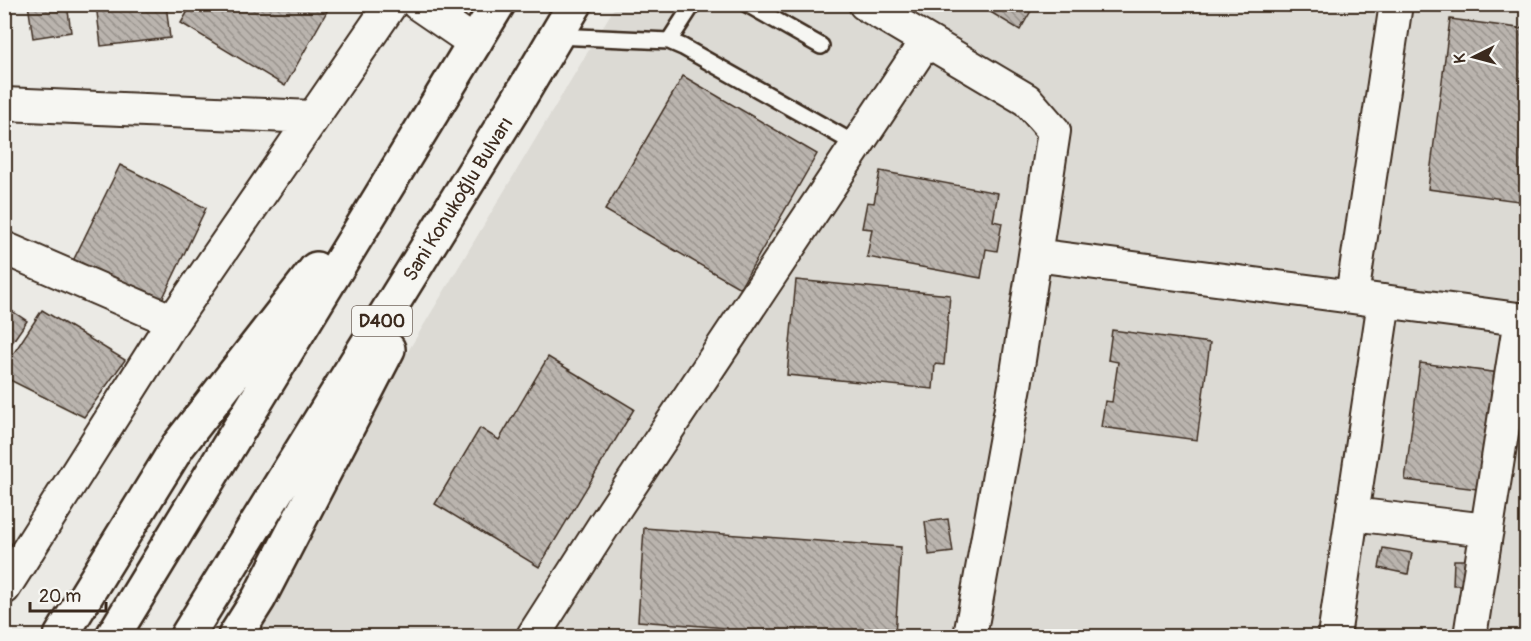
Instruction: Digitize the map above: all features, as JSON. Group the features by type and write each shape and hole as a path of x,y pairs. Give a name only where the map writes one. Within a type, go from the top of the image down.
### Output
{"highway":[{"path":"113,636 498,4"},
{"name":"Sani Konukoğlu Bulvarı","path":"187,636 511,112 575,4"},
{"path":"235,636 259,598 511,112"},
{"path":"61,636 178,446 410,150"}],"street":[{"path":"4,588 173,321 391,4"},
{"path":"418,4 475,43"},
{"path":"865,4 1027,100 1054,131 1015,386 970,636"},
{"path":"1352,296 1396,4"},
{"path":"533,636 606,522 926,41"},
{"path":"4,104 313,117"},
{"path":"4,248 173,321"},
{"path":"1035,255 1523,320 1470,636"},
{"path":"1334,636 1384,301"},
{"path":"1352,514 1487,530"}],"lane":[{"path":"669,41 693,4"},
{"path":"747,4 821,46"},
{"path":"556,36 669,41 683,46 857,145"}],"shaded area":[{"path":"616,5 1526,5 1526,636 237,636"}],"building":[{"path":"28,4 67,4 71,32 33,38"},
{"path":"96,4 166,4 170,38 101,46"},
{"path":"192,4 331,4 285,86 181,23"},
{"path":"977,4 1035,4 1020,30"},
{"path":"1450,19 1526,29 1526,202 1428,189"},
{"path":"683,76 817,154 740,288 605,210"},
{"path":"120,165 206,208 159,306 72,263"},
{"path":"880,171 998,193 993,221 1002,223 997,251 986,249 981,278 867,257 872,229 862,228 867,202 874,203"},
{"path":"796,280 950,295 944,365 935,364 933,389 787,375"},
{"path":"6,307 27,321 4,354 4,309"},
{"path":"42,310 125,360 84,417 4,377 4,368"},
{"path":"1112,330 1210,343 1197,440 1101,427 1105,401 1112,402 1118,362 1108,360"},
{"path":"548,357 634,409 539,567 435,504 480,428 499,440"},
{"path":"1420,363 1500,373 1485,490 1405,480"},
{"path":"948,519 953,552 929,555 925,522"},
{"path":"644,528 901,547 895,635 861,632 861,636 727,636 727,628 638,621"},
{"path":"1383,548 1412,553 1408,574 1379,568"},
{"path":"1454,560 1465,560 1465,585 1453,585"}]}
